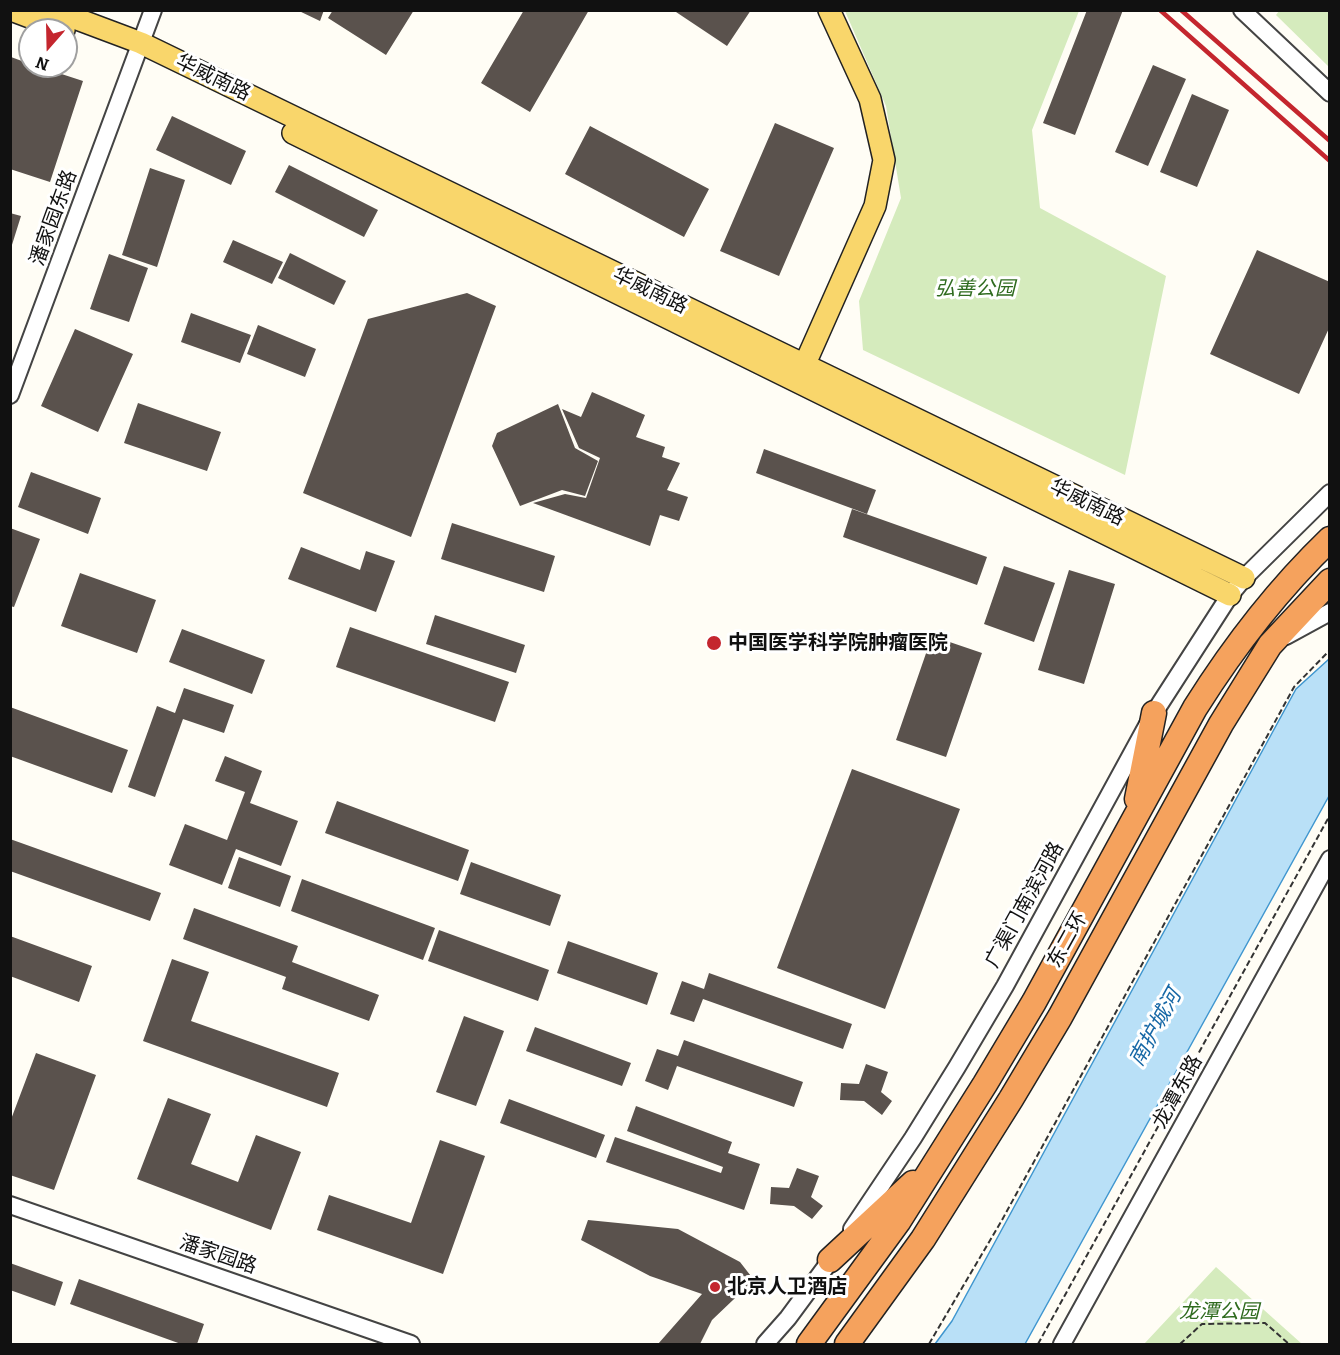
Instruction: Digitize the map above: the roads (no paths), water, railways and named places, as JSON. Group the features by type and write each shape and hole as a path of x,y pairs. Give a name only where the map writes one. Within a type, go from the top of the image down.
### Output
{"highway":[{"name":"东二环","path":"809,1344 898,1222 941,1156 1034,1002 1195,708 1224,662 1298,569 1329,539"},
{"name":"东二环","path":"847,1344 923,1239 1017,1090 1060,1017 1221,723 1270,645 1329,580"},
{"path":"1132,823 1154,713"},
{"path":"830,1260 941,1156"}],"main road":[{"name":"华威南路","path":"11,10 33,18"},
{"name":"华威南路","path":"53,10 804,366 1244,578"},
{"path":"804,366 875,206 884,160 870,99 829,10"},
{"name":"华威南路","path":"78,34 139,50 1230,595"}],"street":[{"name":"潘家园东路","path":"10,395 153,10"},
{"path":"1245,12 1329,93"},
{"name":"广渠门南滨河路","path":"765,1344 788,1318 830,1260 913,1138 993,1006 1154,713 1230,595 1329,493"},
{"path":"1270,645 1329,612"},
{"name":"龙潭东路","path":"1062,1344 1329,859"},
{"name":"潘家园路","path":"10,1205 411,1344"}],"water":[{"name":"南护城河","path":"1329,659 1329,796 1025,1344 935,1344 952,1321 1296,689"}],"railway":[{"path":"1160,10 1330,161"},
{"path":"1181,10 1330,141"}],"place":[{"name":"中国医学科学院肿瘤医院","path":"714,643"},
{"name":"北京人卫酒店","path":"715,1287"}],"park label":[{"name":"弘善公园","path":"975,289"},
{"name":"龙潭公园","path":"1219,1312"}]}
